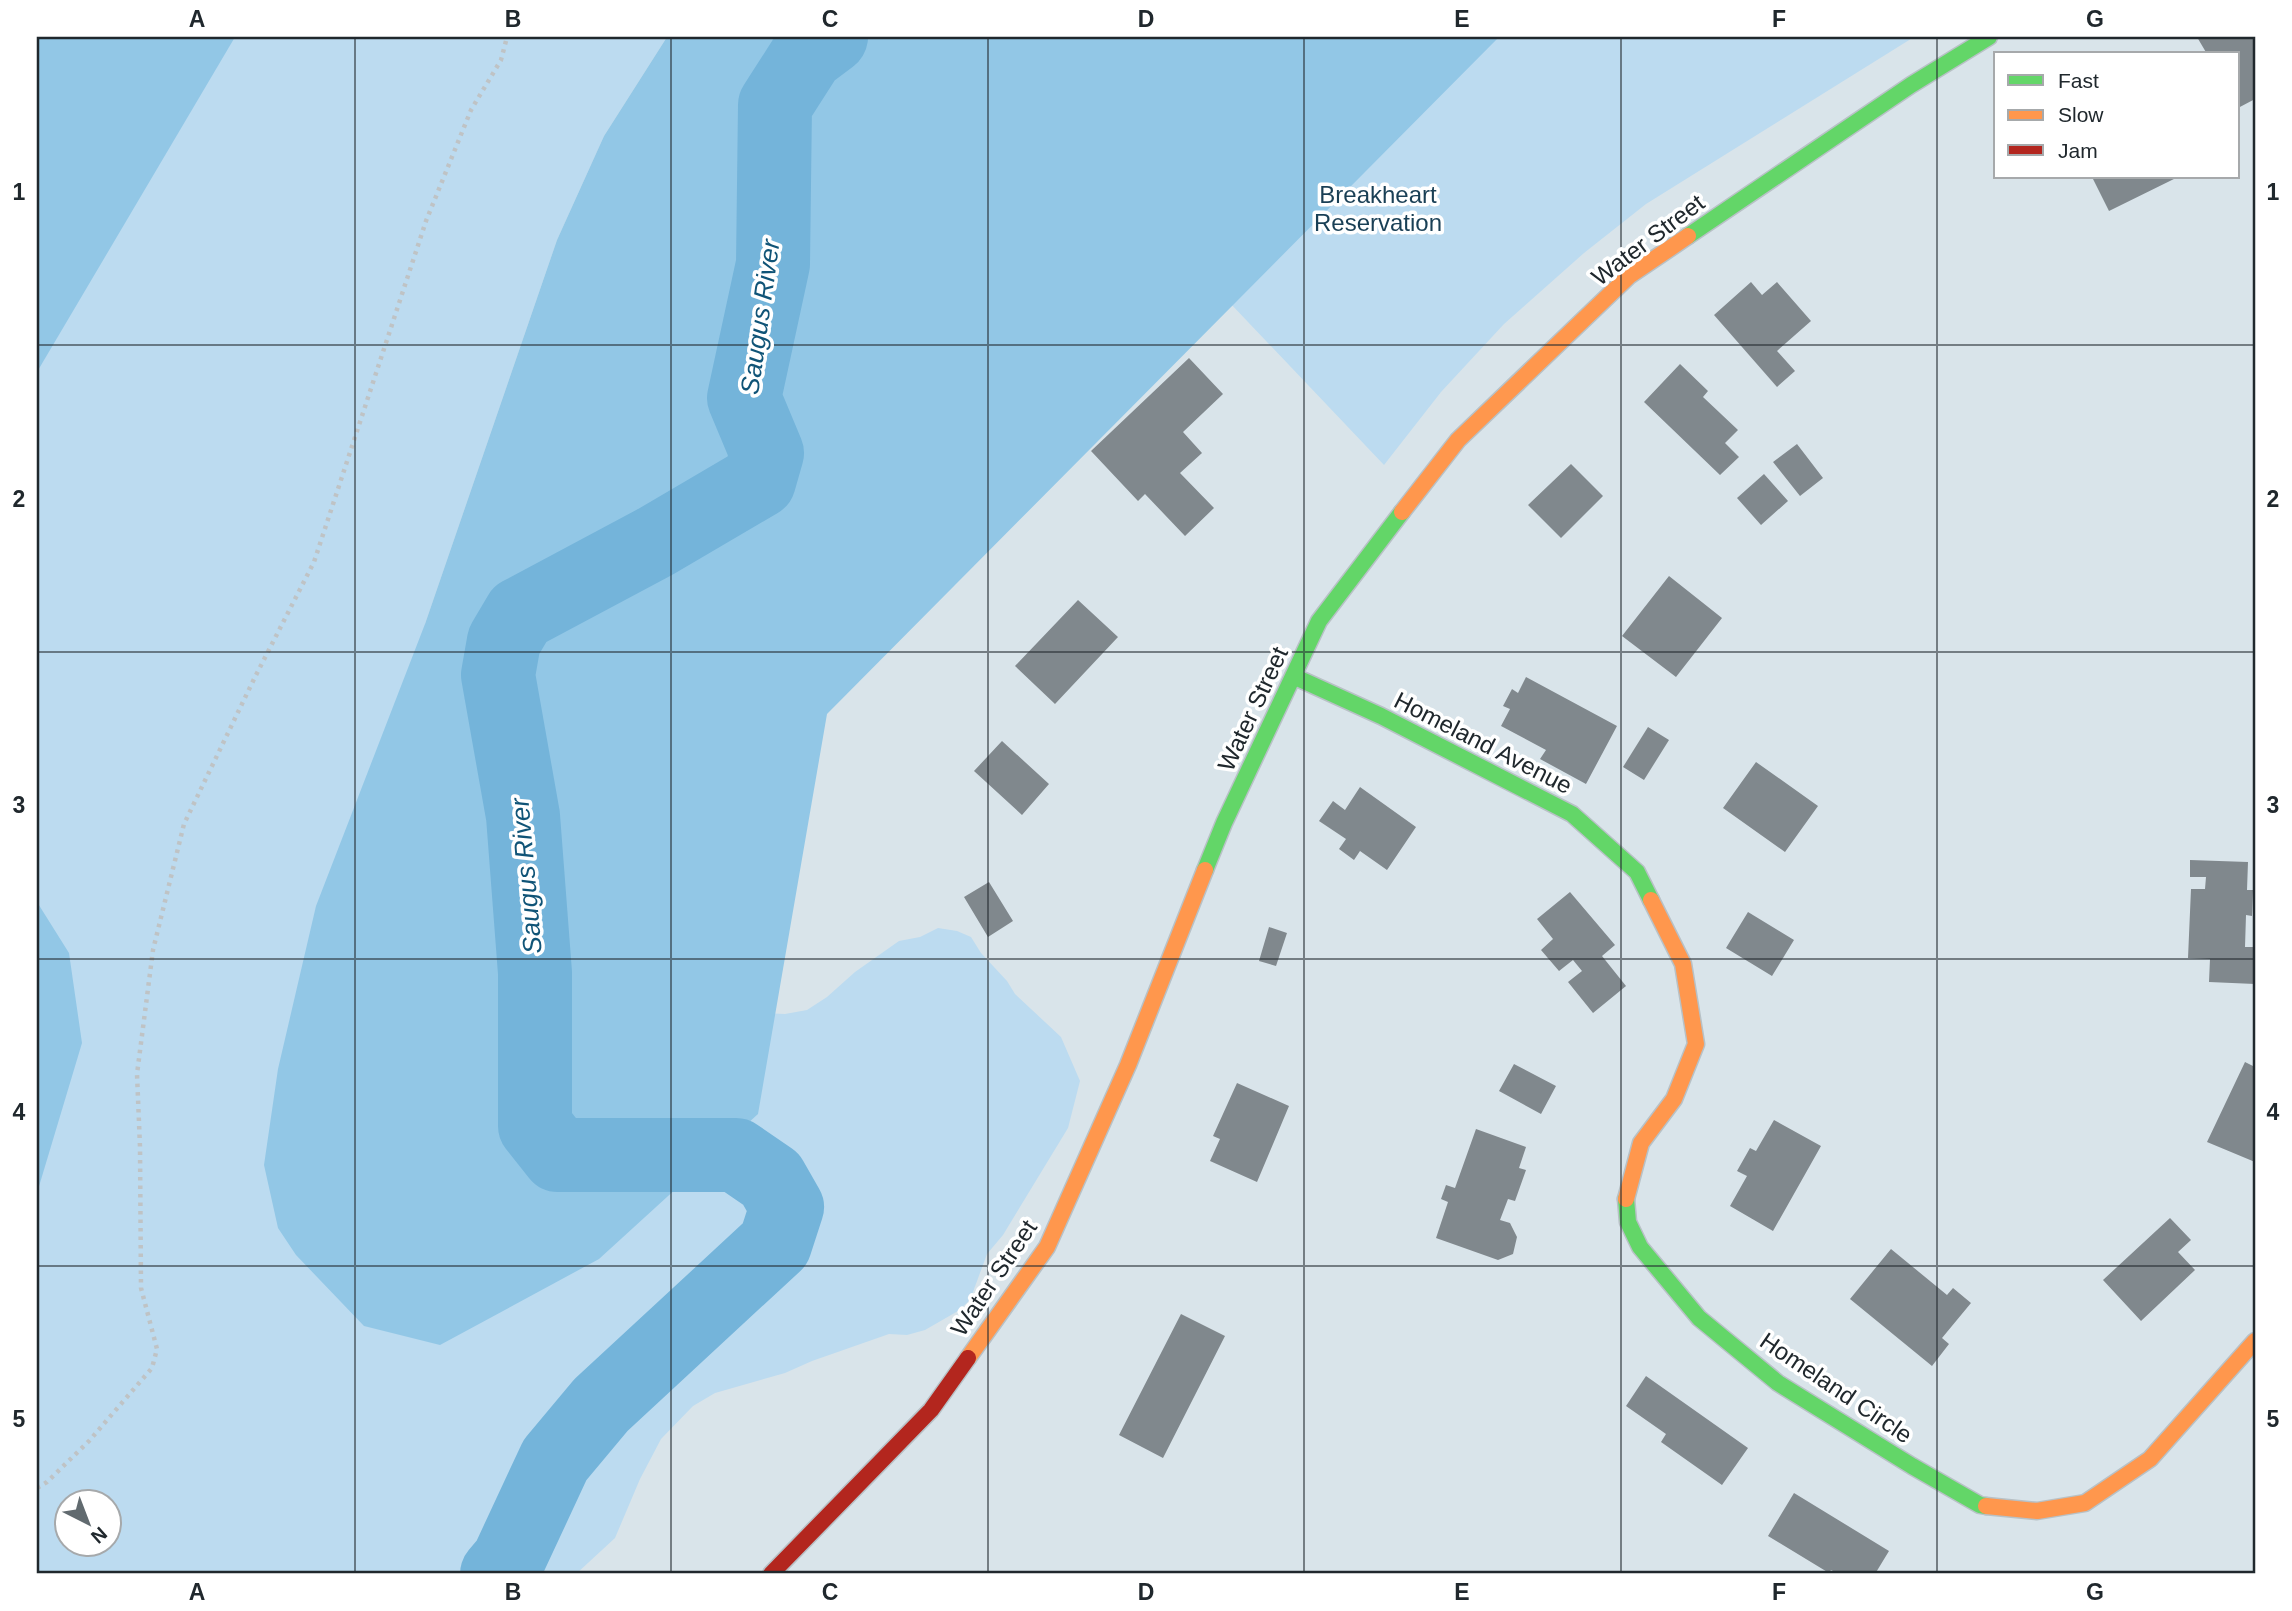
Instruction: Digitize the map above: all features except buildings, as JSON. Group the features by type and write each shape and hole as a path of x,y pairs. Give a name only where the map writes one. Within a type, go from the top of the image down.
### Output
{"main road":[{"name":"Water Street","path":"771,1574 932,1410 1047,1247 1128,1065 1224,823 1319,621 1458,440 1629,276 1911,85 1989,37"},
{"name":"Homeland Avenue","path":"1293,676 1381,716 1572,814 1637,872"},
{"name":"Homeland Circle","path":"1637,872 1683,964 1696,1044 1674,1099 1641,1143 1626,1195 1628,1222 1640,1247 1699,1318 1778,1383 1980,1505 2038,1511 2085,1503 2150,1459 2255,1341"}],"path":[{"path":"37,1488 47,1482 89,1441 152,1368 157,1349 141,1288 137,1073 153,950 184,824 314,562 426,221 471,110 501,60 507,37"}],"green space":[{"name":"Breakheart Reservation","path":"37,37 667,37 604,136 557,240 425,624 425,632 1016,37 1914,37 1646,204 1584,253 1504,324 1441,392 1384,465 1229,302 828,603 761,1013 785,1014 807,1010 899,941 920,937 938,928 957,931 971,937 1015,994 1061,1037 1080,1081 1068,1128 1003,1235 987,1254 970,1300 958,1311 925,1330 907,1335 889,1334 785,1373 715,1393 693,1406 661,1439 640,1479 615,1538 576,1574 37,1574"}],"shaded area":[{"path":"37,37 235,37 37,372"},
{"path":"667,37 1499,37 827,714 758,1114 599,1259 440,1345 364,1326 296,1255 278,1228 264,1165 278,1069 316,906 425,624 557,240 604,136"},
{"path":"37,902 69,953 82,1043 37,1193"}],"waterway":[{"name":"Saugus River","path":"497,1574 508,1561 555,1460 601,1405 775,1244 787,1207 771,1179 736,1155 558,1155 535,1126 535,973 523,816 498,675 504,641 520,614 655,542 759,481 767,453 744,398 773,264 775,105 807,55 831,37"}],"traffic: fast":[{"path":"1688,236 1911,85 1989,37"},
{"path":"1205,870 1224,823 1319,621 1402,512"},
{"path":"1293,676 1381,716 1572,814 1637,872 1651,900"},
{"path":"1626,1199 1628,1222 1640,1247 1699,1318 1778,1383 1912,1466 1986,1506"}],"traffic: slow":[{"path":"1402,512 1458,440 1629,276 1688,236"},
{"path":"968,1358 1047,1247 1128,1065 1205,870"},
{"path":"1626,1199 1641,1143 1674,1099 1696,1044 1683,964 1651,900"},
{"path":"1986,1506 2037,1511 2085,1503 2150,1459 2255,1341"}],"traffic: jam":[{"path":"771,1574 931,1410 968,1358"}]}
